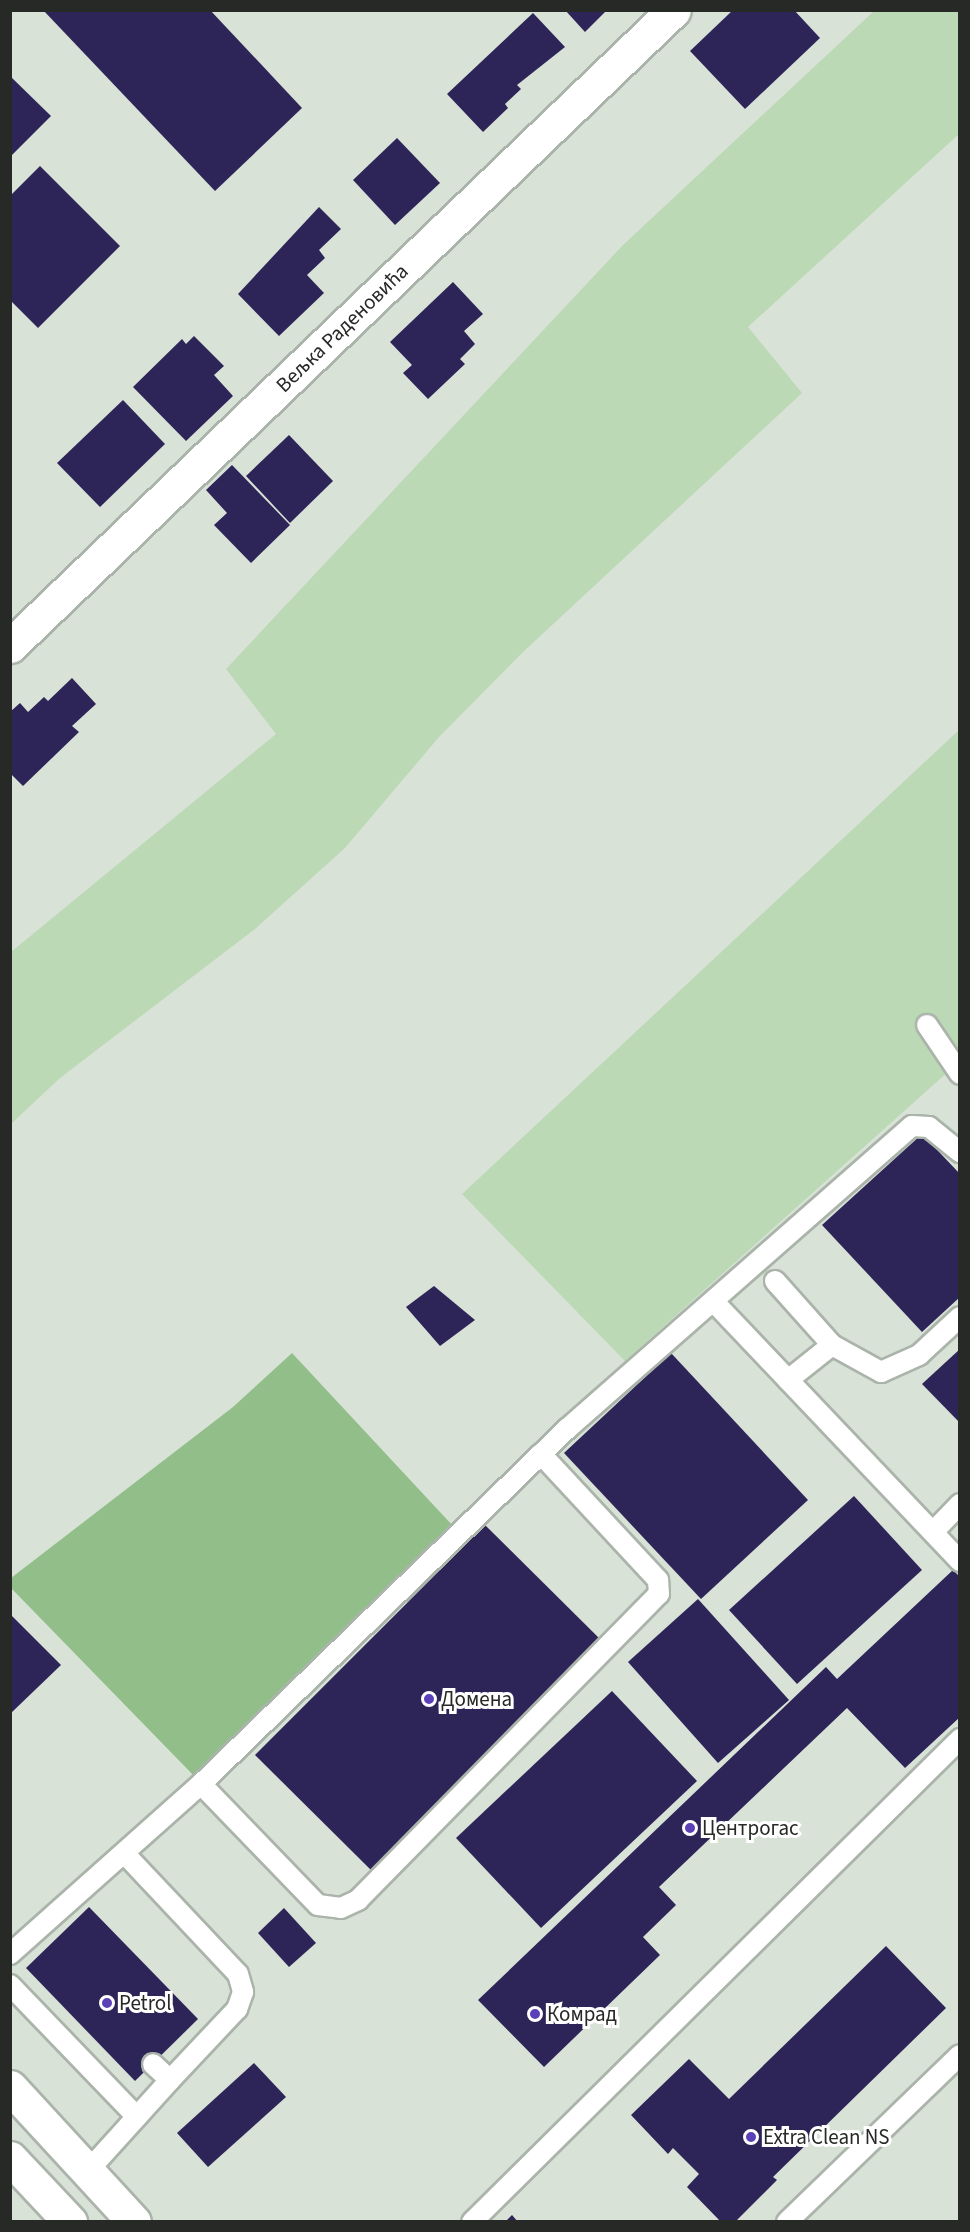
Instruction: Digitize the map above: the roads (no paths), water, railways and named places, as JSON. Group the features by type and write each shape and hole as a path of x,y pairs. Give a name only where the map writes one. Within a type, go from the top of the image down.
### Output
{"street":[{"name":"Вељка Раденовића","path":"10,646 674,10"},
{"path":"10,2087 134,2222"},
{"path":"10,2158 70,2222"}],"lane":[{"path":"927,1025 960,1074"},
{"path":"10,1954 36,1945 124,1852 201,1784 541,1454 715,1304 912,1126 929,1127 960,1152"},
{"path":"775,1281 832,1345 881,1372 919,1355 960,1317"},
{"path":"715,1304 960,1561"},
{"path":"788,1380 832,1345"},
{"path":"201,1784 318,1905 341,1908 358,1900 659,1594 658,1580 541,1454"},
{"path":"933,1532 960,1504"},
{"path":"472,2222 960,1739"},
{"path":"87,2172 237,2008 243,1992 238,1974 124,1852"},
{"path":"10,1985 137,2117"},
{"path":"787,2222 960,2055"},
{"path":"153,2064 170,2080"}],"place":[{"name":"Домена","path":"429,1699"},
{"name":"Центрогас","path":"690,1828"},
{"name":"Petrol","path":"107,2003"},
{"name":"Комрад","path":"535,2014"},
{"name":"Extra Clean NS","path":"751,2137"}]}
